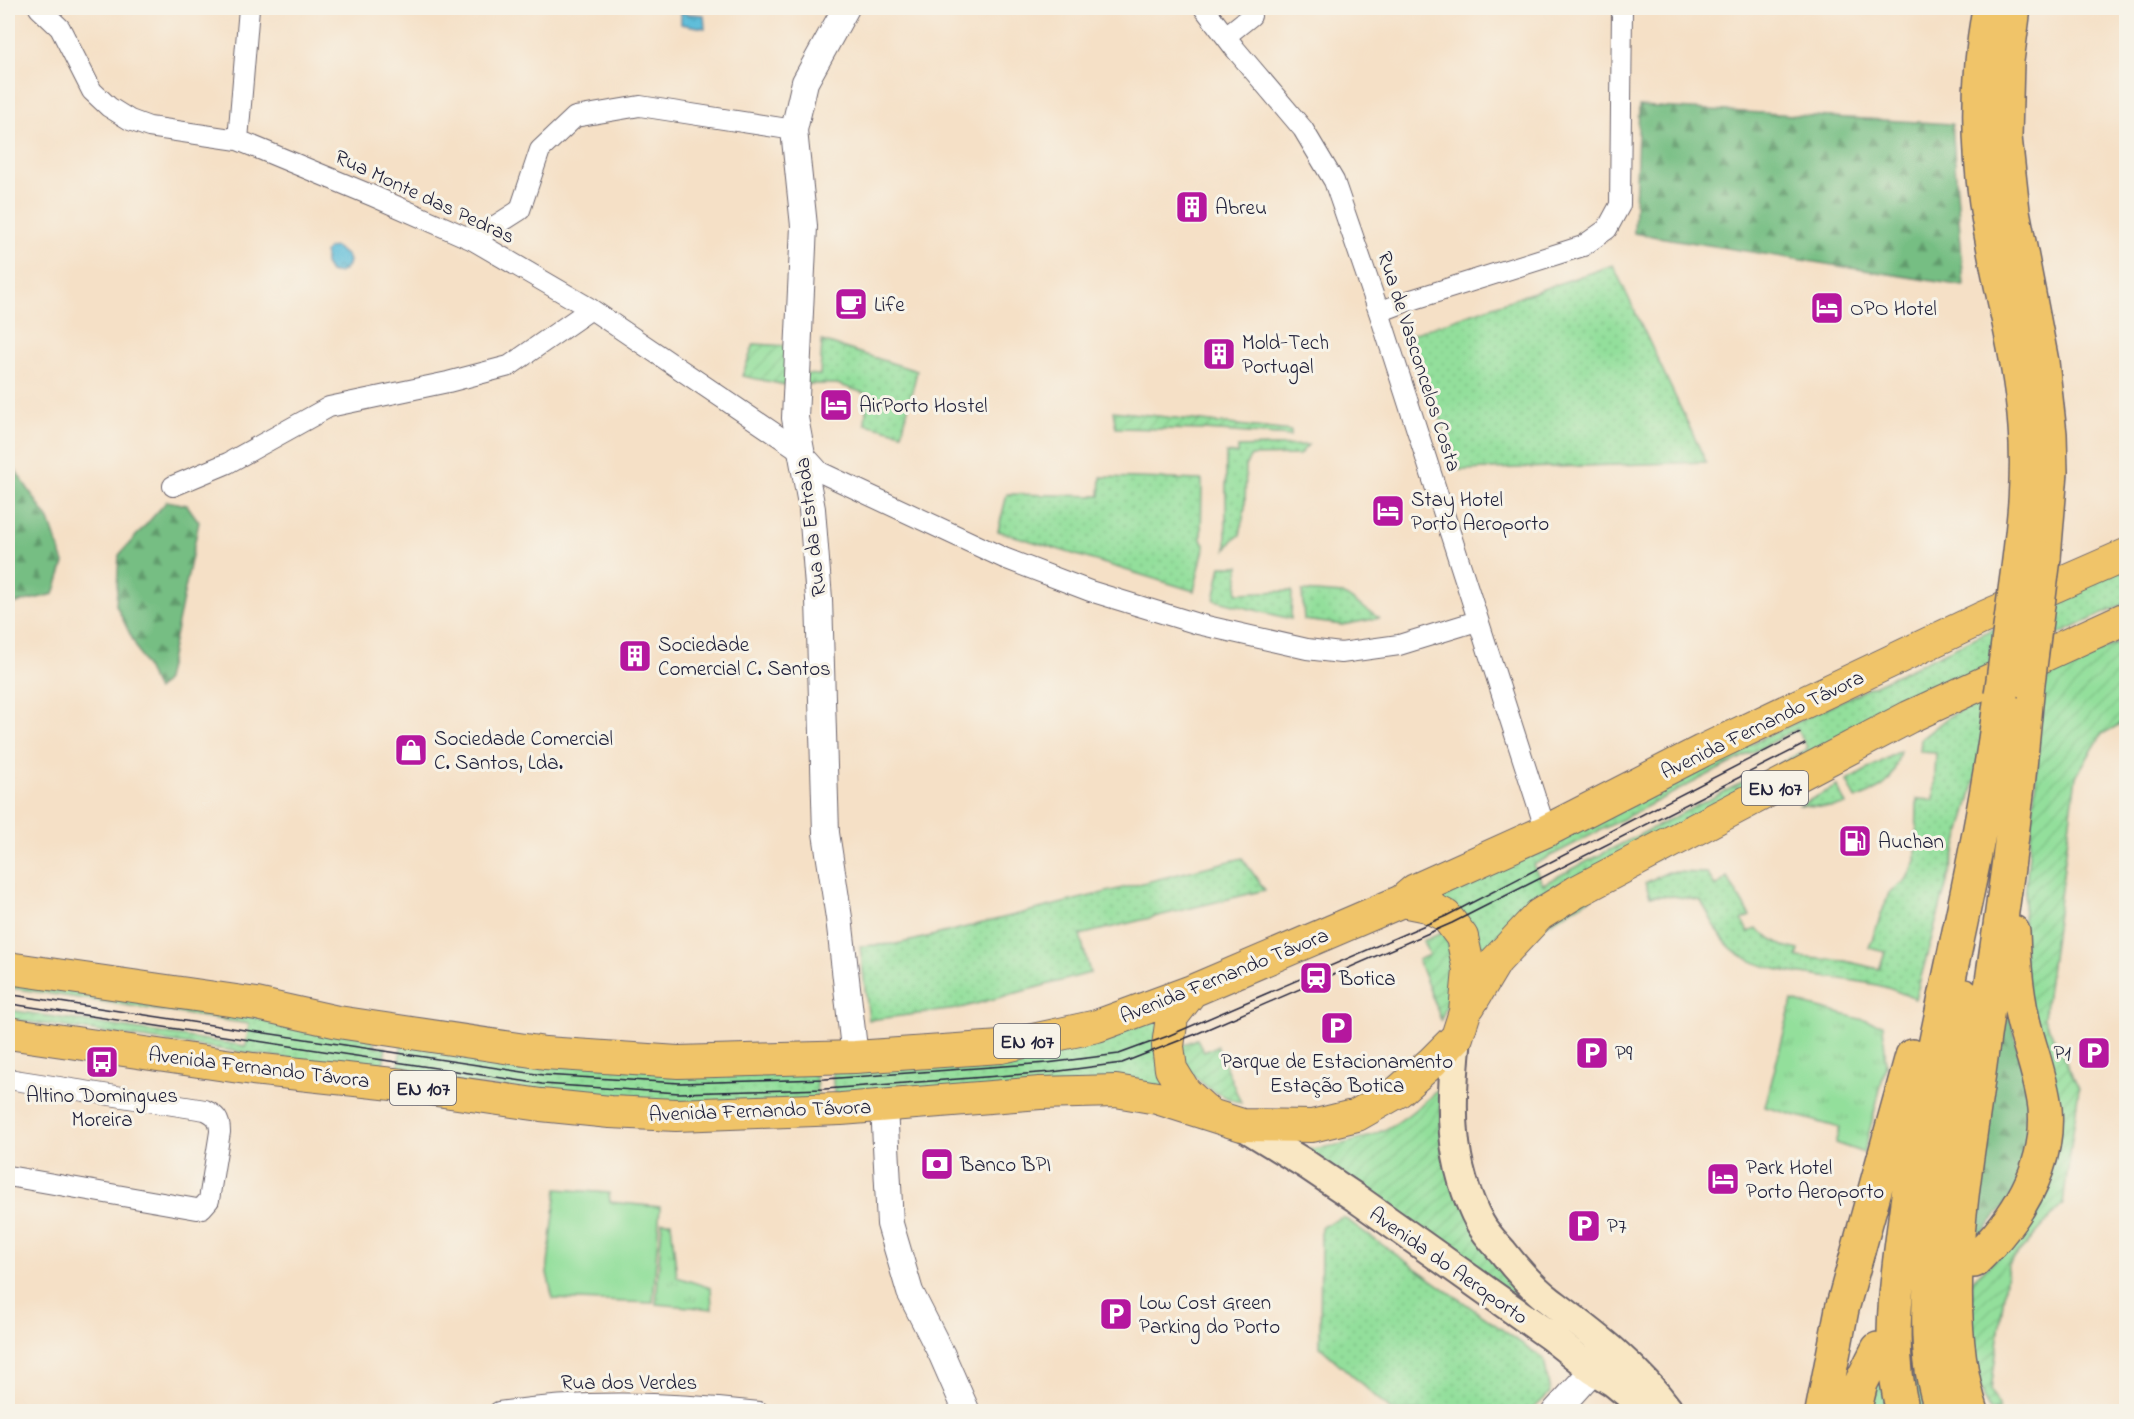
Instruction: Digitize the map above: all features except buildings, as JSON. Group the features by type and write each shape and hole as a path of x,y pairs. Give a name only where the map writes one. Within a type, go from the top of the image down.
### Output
{"highway":[{"path":"1989,8 1983,62 1980,127 1985,194 2021,389 2025,426 2026,491 2031,563"},
{"path":"1974,1261 1998,1238 2023,1202 2038,1166 2045,1135 2040,1079 2017,989 2014,957 2015,689 2031,563 2051,482 2050,434 2042,362 2013,211 2005,137 2007,62 2014,8"},
{"path":"1903,1412 1894,1363 1893,1336 1895,1296 1908,1196 1934,1046 1977,842 2015,689"},
{"path":"1972,1412 1964,1389 1958,1356 1956,1319 1960,1216 2014,819"},
{"path":"1825,1405 1842,1309 1937,965 1977,842"},
{"path":"1943,1412 1932,1368 1929,1298 1970,951 1977,842"},
{"path":"1854,1412 1861,1383 1878,1349"}],"main road":[{"name":"Avenida Fernando Távora","path":"12,971 257,1004 338,1022 545,1053 678,1062 855,1057 1001,1047 1097,1026 1192,991 1402,902 1415,890 1546,831 1702,751 1982,618 2127,555"},
{"name":"Avenida Fernando Távora","path":"8,1033 253,1069 402,1085 541,1105 610,1112 676,1115 884,1106 1040,1093 1116,1091 1157,1098 1242,1125 1312,1125 1358,1115 1399,1091 1461,1025 1496,961 1539,915 1909,717 2127,618"},
{"path":"1402,902 1427,906 1446,916 1462,937 1469,970 1461,1025"},
{"path":"1192,991 1172,1017 1168,1046 1171,1069 1185,1092 1209,1114"},
{"name":"Avenida do Aeroporto","path":"1461,1025 1454,1063 1453,1138 1462,1181 1481,1225 1519,1272 1549,1300 1608,1344 1659,1396 1670,1412"},
{"name":"Avenida do Aeroporto","path":"1242,1125 1347,1192 1550,1336 1593,1370 1614,1382 1650,1412"}],"street":[{"name":"Rua Monte das Pedras","path":"39,8 60,28 92,91 109,107 130,120 149,127 238,140 473,240 591,309 801,452 820,472 1004,558 1090,591 1198,624 1307,650 1341,652 1399,645 1477,621"},
{"path":"238,140 249,8"},
{"name":"Rua da Estrada","path":"846,8 805,82 794,130 804,226 795,418 812,510 819,599 826,832 839,918 855,1057"},
{"name":"Rua de Vasconcelos Costa","path":"1204,8 1303,129 1334,181 1379,312 1546,831"},
{"path":"1379,312 1583,246 1607,229 1620,205 1622,8"},
{"path":"1226,36 1251,16"},
{"path":"473,240 520,210 540,150 575,117 640,106 794,130"},
{"path":"173,486 228,463 329,407 448,382 509,366 591,309"},
{"path":"8,1079 205,1110 214,1114 220,1122 209,1200 202,1208 8,1176"},
{"path":"884,1106 890,1224 910,1292 942,1355 967,1412"},
{"path":"1555,1412 1593,1370 1608,1344"},
{"name":"Rua dos Verdes","path":"500,1412 535,1406 611,1403 706,1406 759,1412"}],"green space":[{"path":"1639,106 1952,124 1964,286 1634,233"},
{"path":"1613,265 1706,462 1460,470 1409,335"},
{"path":"822,341 917,371 902,433 865,424 867,394 837,384 803,384 804,374 820,375"},
{"path":"754,344 788,346 786,385 742,376"},
{"path":"1113,411 1291,431 1291,436 1204,430 1116,428"},
{"path":"1308,445 1299,455 1251,456 1246,464 1245,508 1240,535 1226,550 1226,453 1238,454 1238,447"},
{"path":"8,459 49,520 64,563 54,594 8,605"},
{"path":"1101,477 1202,480 1201,540 1205,544 1194,591 998,531 1007,494 1100,496"},
{"path":"167,501 187,505 199,522 166,680 157,690 116,605 119,555"},
{"path":"1221,566 1239,566 1237,593 1292,591 1291,619 1214,600"},
{"path":"2126,566 2126,603 1912,703 1487,961 1430,896","holes":["1797,729 1808,749 1543,884 1533,865"]},
{"path":"1302,591 1343,594 1379,618 1342,625 1304,620"},
{"path":"2126,639 2126,721 2102,734 2076,776 2044,1018 2079,1088 2063,1204 2008,1265 1991,1390 2000,1411 1989,1411 1979,1382 1971,1341 1972,1280 2012,1243 2043,1195 2024,965 2023,918 2043,677"},
{"path":"1990,698 1978,769 1915,999 1881,986 1802,974 1763,965 1746,958 1726,943 1701,901 1673,896 1650,896 1645,883 1668,872 1707,873 1716,887 1727,877 1750,916 1742,920 1748,932 1756,929 1783,946 1799,950 1797,957 1845,961 1879,969 1885,952 1869,948 1889,893 1906,880 1916,861 1917,799 1934,800 1936,753 1920,752 1921,739 1951,715"},
{"path":"1900,751 1894,771 1887,783 1856,799 1847,781"},
{"path":"1837,786 1846,805 1831,807 1800,805"},
{"path":"1242,858 1265,890 1080,935 1090,973 957,1009 869,1020 860,946 896,944 915,940"},
{"path":"1444,932 1456,966 1448,1002 1441,1020 1418,960 1429,955 1423,941"},
{"path":"15,979 375,1037 373,1046 386,1047 382,1072 8,1019 8,984","holes":["12,988 249,1024 246,1046 9,1010"]},
{"path":"1792,1001 1883,1025 1886,1065 1864,1153 1835,1143 1840,1128 1765,1107"},
{"path":"1163,1011 1172,1090 834,1094 832,1068"},
{"path":"1998,1011 2010,1013 2029,1098 2029,1144 2017,1189 1981,1236 1974,1234"},
{"path":"1197,1039 1204,1052 1217,1046 1241,1103 1220,1095 1194,1076 1182,1058 1178,1047"},
{"path":"402,1042 815,1069 818,1102 679,1106 411,1078 412,1070 398,1068"},
{"path":"1440,1088 1443,1151 1561,1330 1304,1150 1359,1140 1385,1130 1412,1112"},
{"path":"557,1189 609,1193 610,1202 660,1207 653,1303 553,1299 547,1273"},
{"path":"1343,1217 1544,1359 1550,1393 1531,1411 1392,1411 1320,1347 1321,1227"},
{"path":"662,1222 671,1222 677,1277 711,1288 712,1309 656,1304"},
{"path":"1911,1287 1917,1346 1931,1411 1917,1411 1908,1381"},
{"path":"1878,1368 1889,1411 1865,1412"}],"water":[{"path":"681,13 704,15 705,28 681,24"},
{"path":"335,247 347,256 349,261 344,270 336,273 330,272 325,264 325,252"}],"tram line":[{"path":"13,995 543,1075 680,1083 825,1079 1047,1063 1119,1054 1168,1036 1446,916 1800,733"},
{"path":"11,1004 542,1084 679,1093 825,1089 1052,1072 1122,1063 1196,1034 1452,923 1805,744"}],"place":[{"name":"Abreu","path":"1192,207"},
{"name":"Life","path":"851,304"},
{"name":"OPO Hotel","path":"1827,308"},
{"name":"Mold-Tech Portugal","path":"1219,354"},
{"name":"AirPorto Hostel","path":"836,405"},
{"name":"Stay Hotel Porto Aeroporto","path":"1388,511"},
{"name":"Sociedade Comercial C. Santos","path":"635,656"},
{"name":"Sociedade Comercial C. Santos, Lda.","path":"411,750"},
{"name":"Auchan","path":"1855,841"},
{"name":"Botica","path":"1316,978"},
{"name":"Parque de Estacionamento Estação Botica","path":"1337,1028"},
{"name":"P9","path":"1592,1053"},
{"name":"P1","path":"2094,1053"},
{"name":"Altino Domingues Moreira","path":"102,1062"},
{"name":"Banco BPI","path":"937,1164"},
{"name":"Park Hotel Porto Aeroporto","path":"1723,1179"},
{"name":"P7","path":"1584,1226"},
{"name":"Low Cost Green Parking do Porto","path":"1116,1314"}]}
